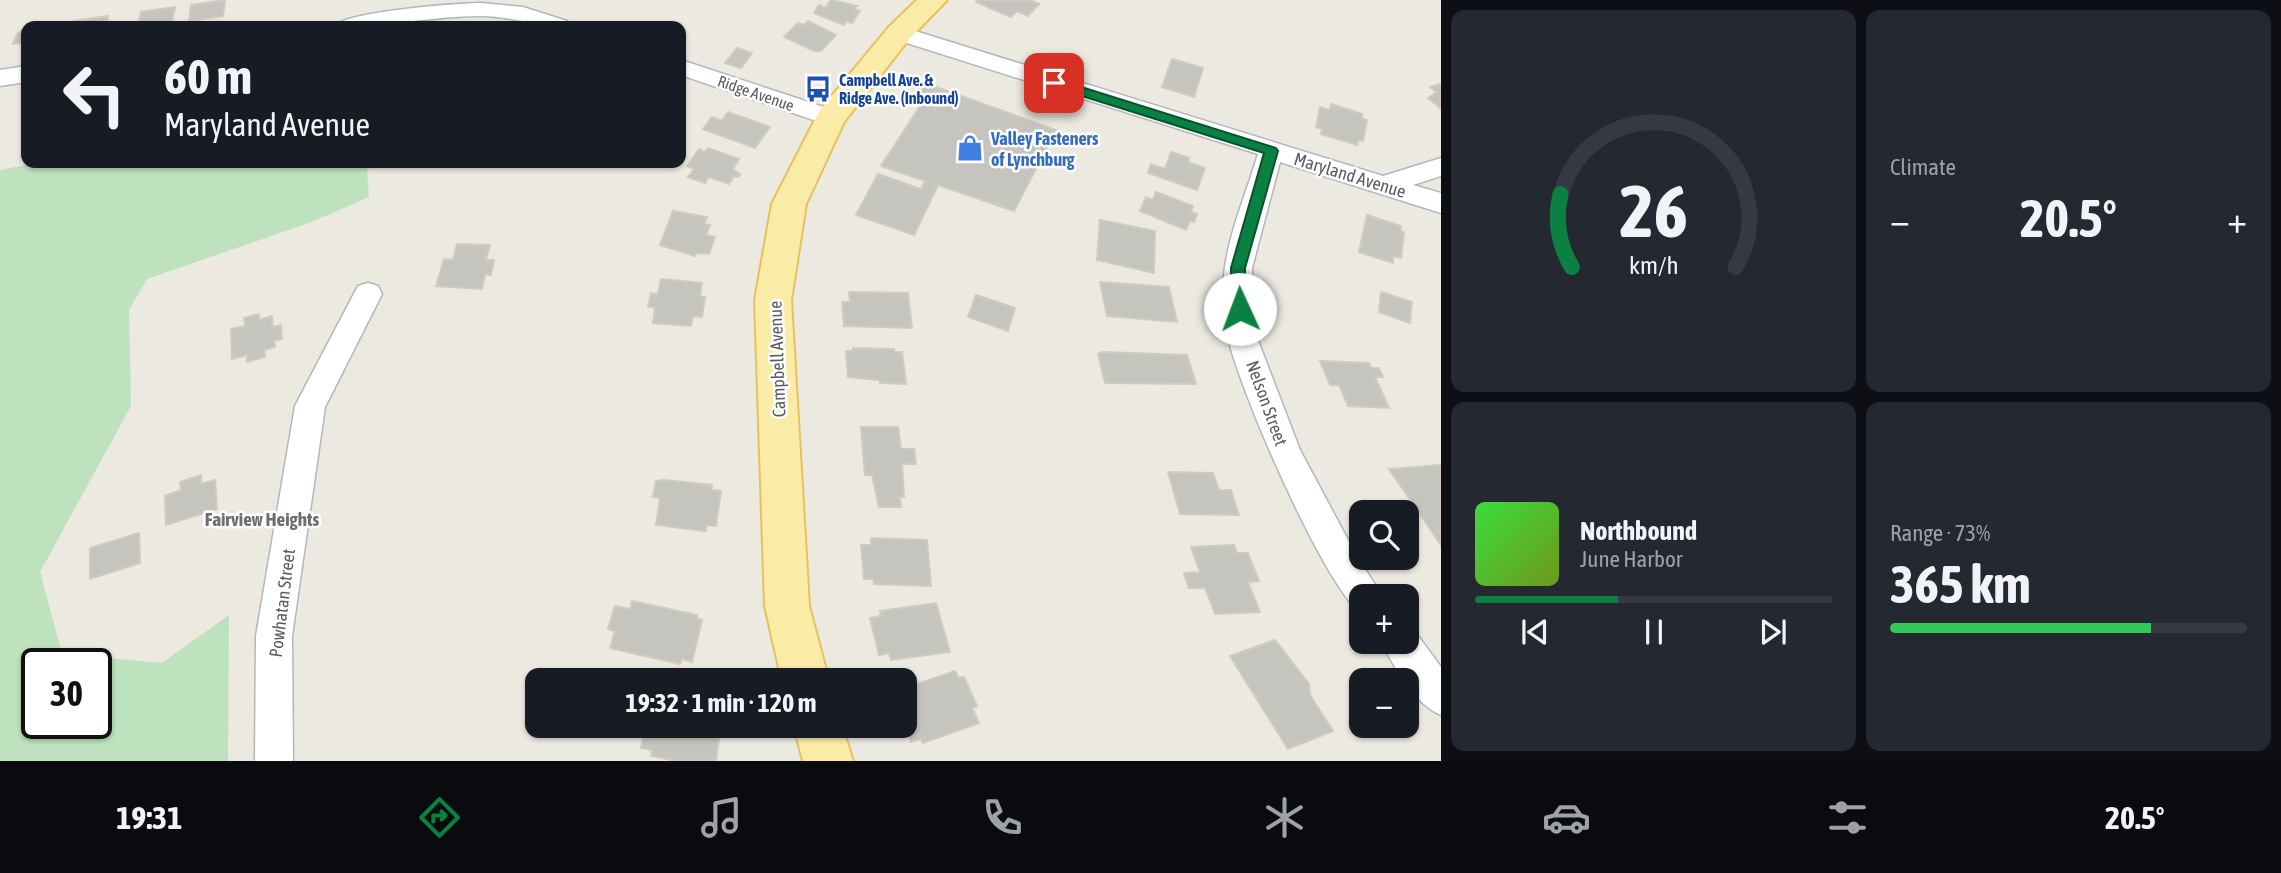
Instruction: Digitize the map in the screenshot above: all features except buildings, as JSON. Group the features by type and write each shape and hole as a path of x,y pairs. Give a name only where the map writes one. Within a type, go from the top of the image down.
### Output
{"main road":[{"name":"Campbell Avenue","path":"803,668 787,606 774,300 789,204 831,118 899,33 933,0"},
{"path":"821,738 828,761"}],"street":[{"path":"381,21 477,11 520,13 543,21"},
{"name":"Maryland Avenue","path":"899,33 1441,203"},
{"name":"Ridge Avenue","path":"686,70 831,118"},
{"path":"0,78 21,75"},
{"name":"Nelson Street","path":"1271,151 1238,268 1240,330 1286,455 1344,567 1356,584"},
{"path":"1383,185 1441,167"},
{"name":"Powhatan Street","path":"274,761 274,636 310,406 368,294"},
{"path":"1409,654 1441,697"}],"green space":[{"path":"21,166 370,168 367,171 369,197 309,223 147,279 129,310 131,406 40,572 60,648 21,648 21,739 112,739 112,658 162,663 229,615 228,761 0,761 0,170"}],"place":[{"name":"Campbell Ave. & Ridge Ave. (Inbound)","path":"818,89"},
{"name":"Valley Fasteners of Lynchburg","path":"970,148"}],"district":[{"name":"Fairview Heights","path":"262,519"}],"route":[{"path":"1054,83 1271,151 1238,268 1240,309"}]}
